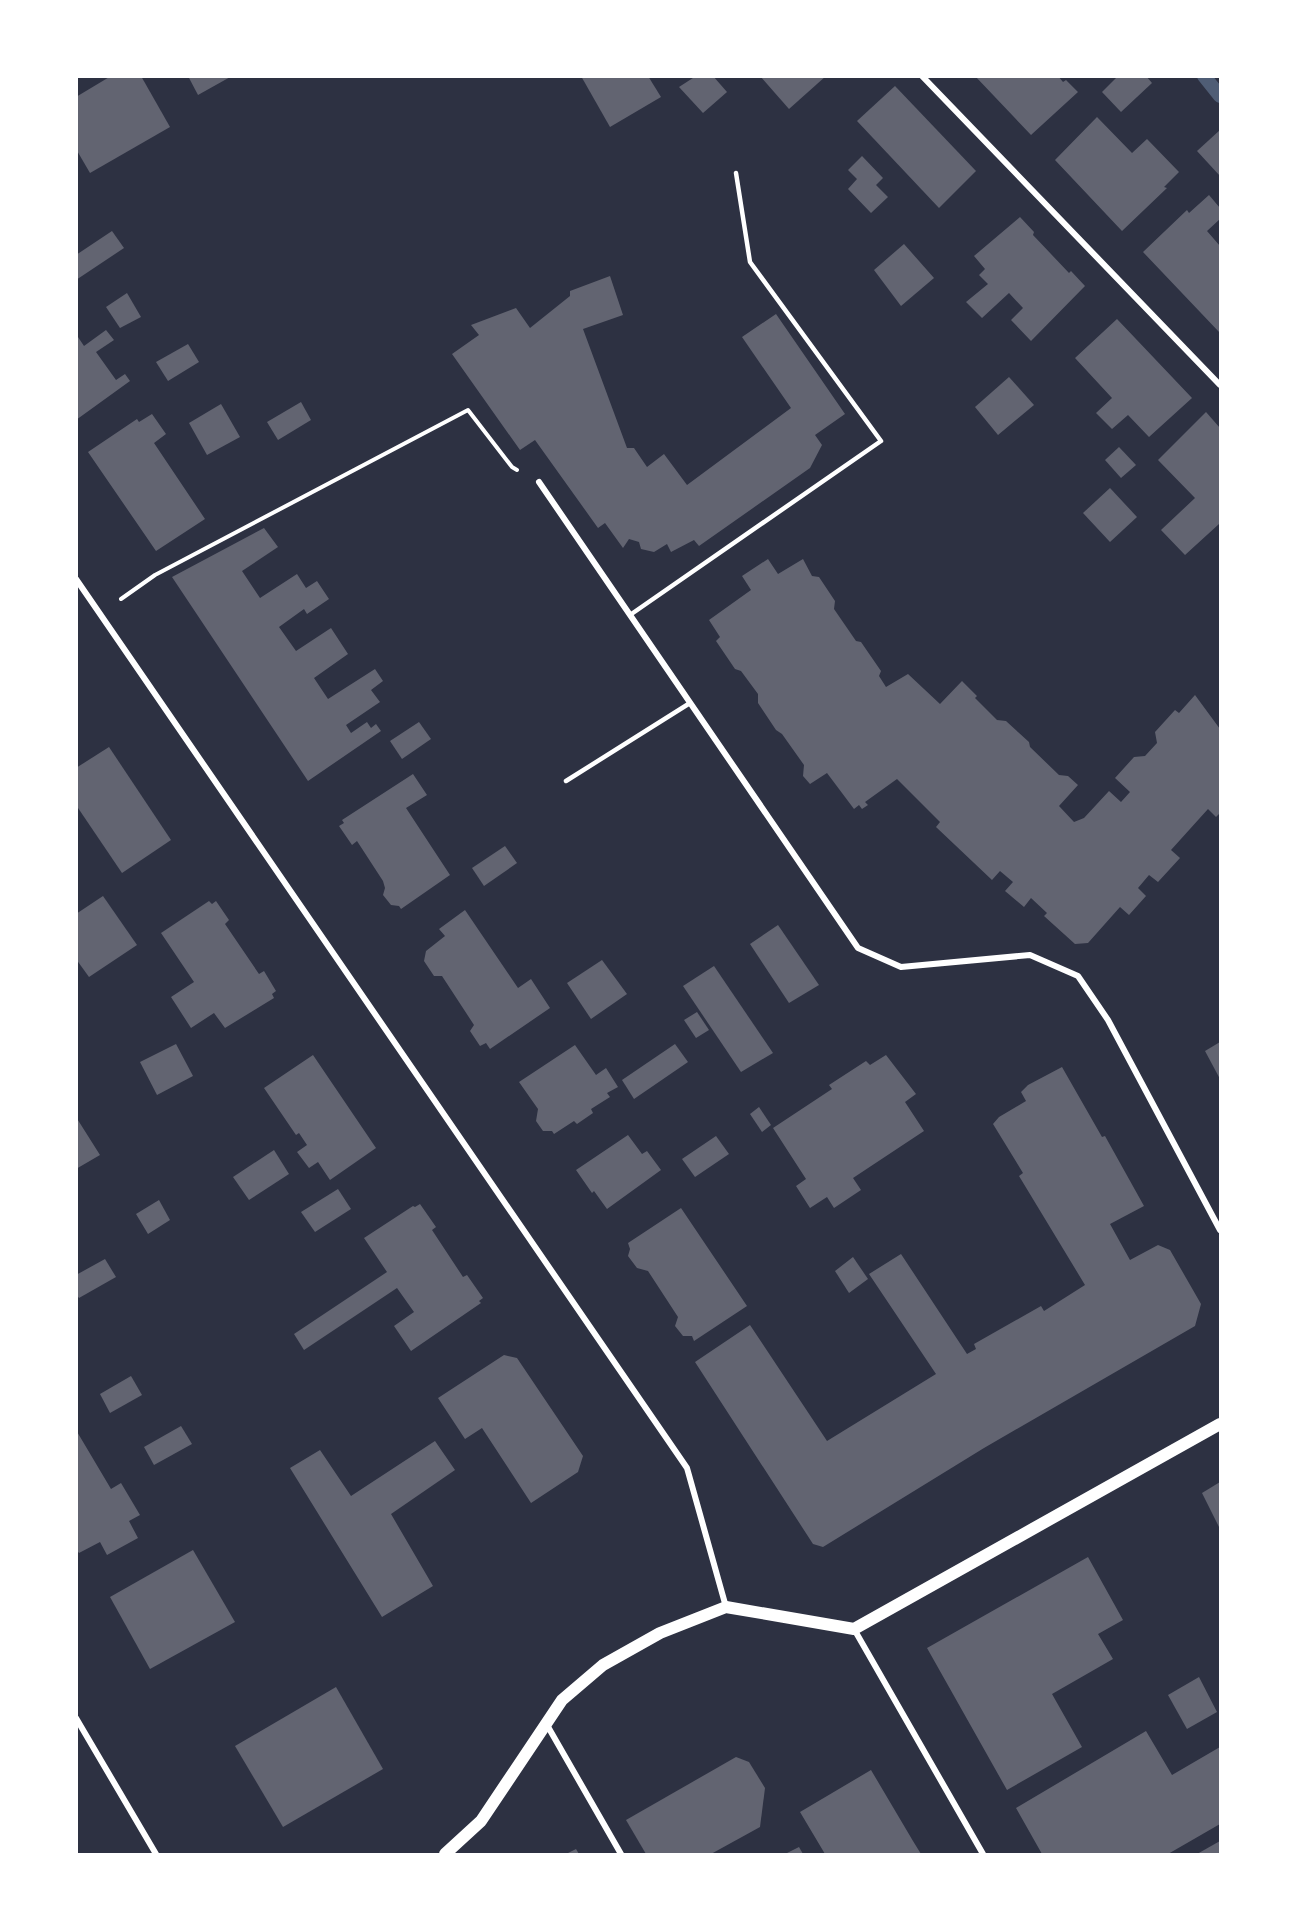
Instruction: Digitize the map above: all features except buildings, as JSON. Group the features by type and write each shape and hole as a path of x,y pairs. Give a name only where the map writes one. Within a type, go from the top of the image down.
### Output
{"main road":[{"path":"445,1854 481,1821 562,1700 603,1665 660,1633 726,1607 854,1629 1221,1424"}],"street":[{"path":"922,76 1221,386"},
{"path":"539,482 858,948 901,967 1030,955 1078,976 1108,1020 1221,1230"},
{"path":"76,579 687,1468 726,1607"},
{"path":"854,1629 983,1854"},
{"path":"76,1718 156,1854"},
{"path":"546,1723 621,1854"}],"lane":[{"path":"630,615 881,441 750,262 736,173"},
{"path":"566,781 690,703"}],"path":[{"path":"101,613 155,575 468,410 512,467 539,482"}],"waterway":[{"path":"1204,76 1220,96"}]}
